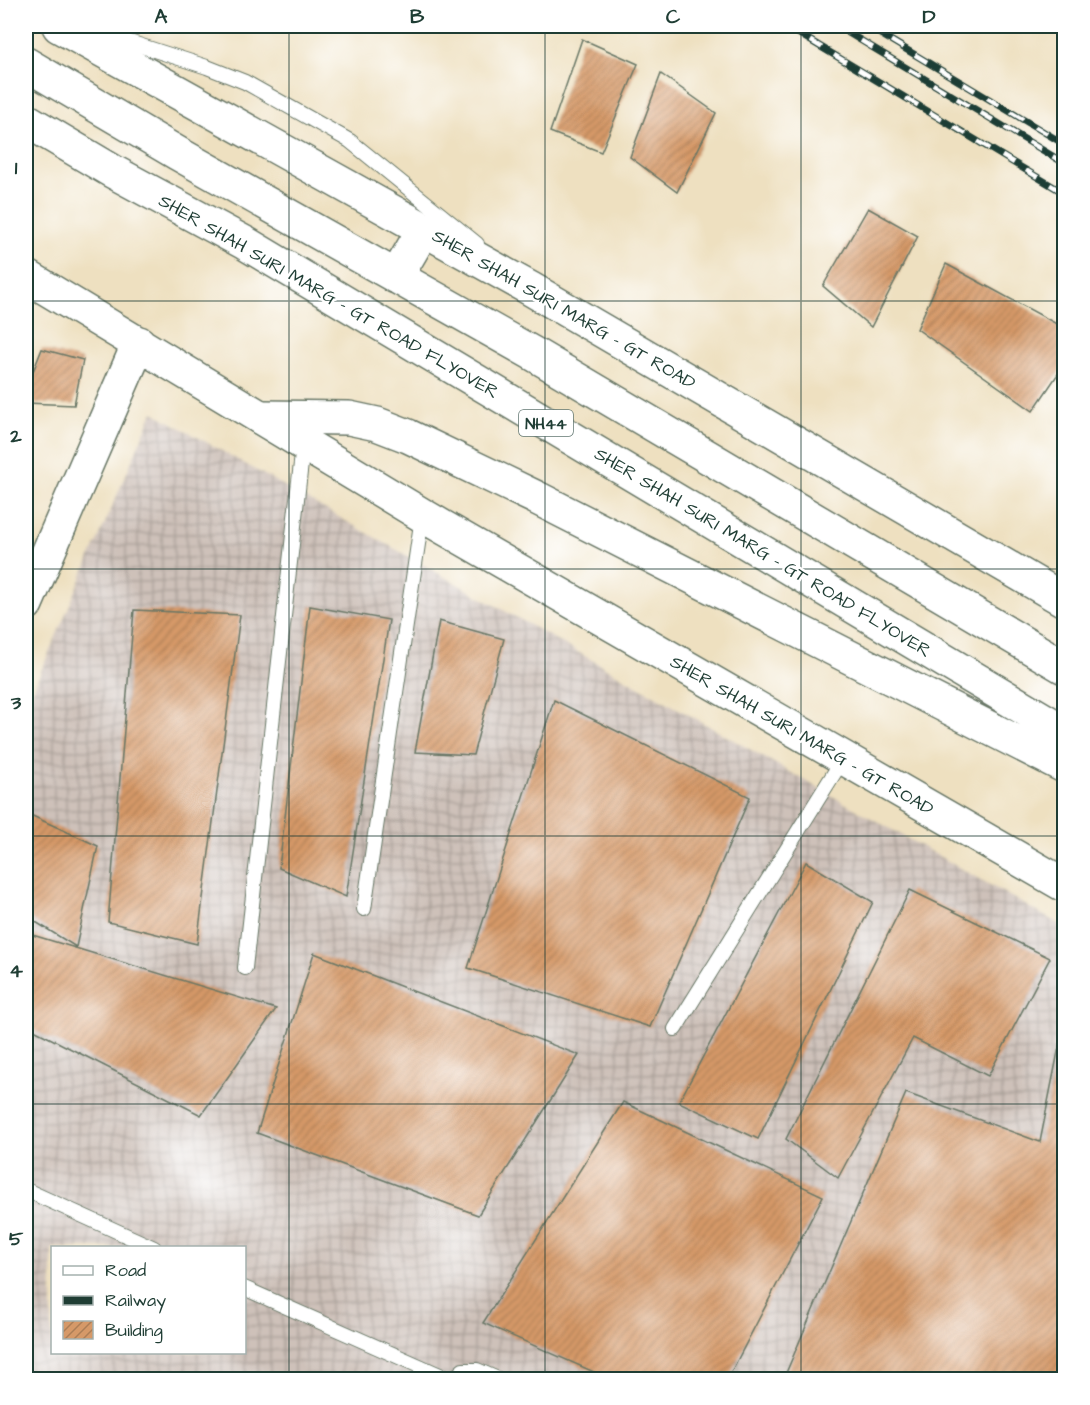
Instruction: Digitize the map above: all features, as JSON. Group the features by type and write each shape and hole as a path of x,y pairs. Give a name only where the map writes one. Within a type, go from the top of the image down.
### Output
{"main road":[{"name":"SHER SHAH SURI MARG - GT ROAD","path":"59,26 531,289 1065,600"},
{"path":"26,64 1065,667"},
{"name":"SHER SHAH SURI MARG - GT ROAD FLYOVER","path":"26,120 112,171 244,243 1065,732"},
{"path":"396,277 424,229"},
{"name":"SHER SHAH SURI MARG - GT ROAD","path":"26,276 422,514 843,759 1065,885"},
{"path":"26,604 138,343"},
{"path":"260,417 349,418 376,424 408,436 535,497 1065,766"}],"lane":[{"path":"78,26 207,67 244,82 350,141 531,289"},
{"path":"245,968 303,443"},
{"path":"364,909 422,514"},
{"path":"675,1029 843,759"},
{"path":"26,1190 150,1246"},
{"path":"246,1289 452,1380 464,1370 477,1370 500,1380"}],"shaded area":[{"path":"153,412 1064,927 1064,1379 26,1380 26,706"}],"building":[{"path":"1021,26 1059,26 1059,28 1021,29"},
{"path":"582,39 638,64 601,152 550,132"},
{"path":"661,74 716,113 677,192 630,157"},
{"path":"868,208 918,236 871,327 823,286"},
{"path":"946,264 1064,328 1064,365 1033,411 917,329"},
{"path":"42,349 83,360 74,405 26,403 26,389"},
{"path":"310,606 389,620 346,897 279,868"},
{"path":"134,610 240,615 197,944 108,922"},
{"path":"439,621 504,639 473,755 415,752"},
{"path":"554,700 750,797 650,1027 468,968"},
{"path":"26,813 98,846 76,947 26,916"},
{"path":"806,862 873,902 758,1139 679,1102"},
{"path":"910,890 1050,958 988,1076 913,1038 838,1178 786,1139"},
{"path":"26,933 276,1009 201,1115 26,1026"},
{"path":"314,953 579,1055 478,1215 257,1133"},
{"path":"1063,1027 1064,1380 783,1380 906,1093 1040,1142"},
{"path":"623,1102 823,1196 727,1380 612,1380 483,1323"}],"railway":[{"path":"786,26 1064,193"},
{"path":"837,26 1064,163"},
{"path":"867,26 1064,144"}]}
